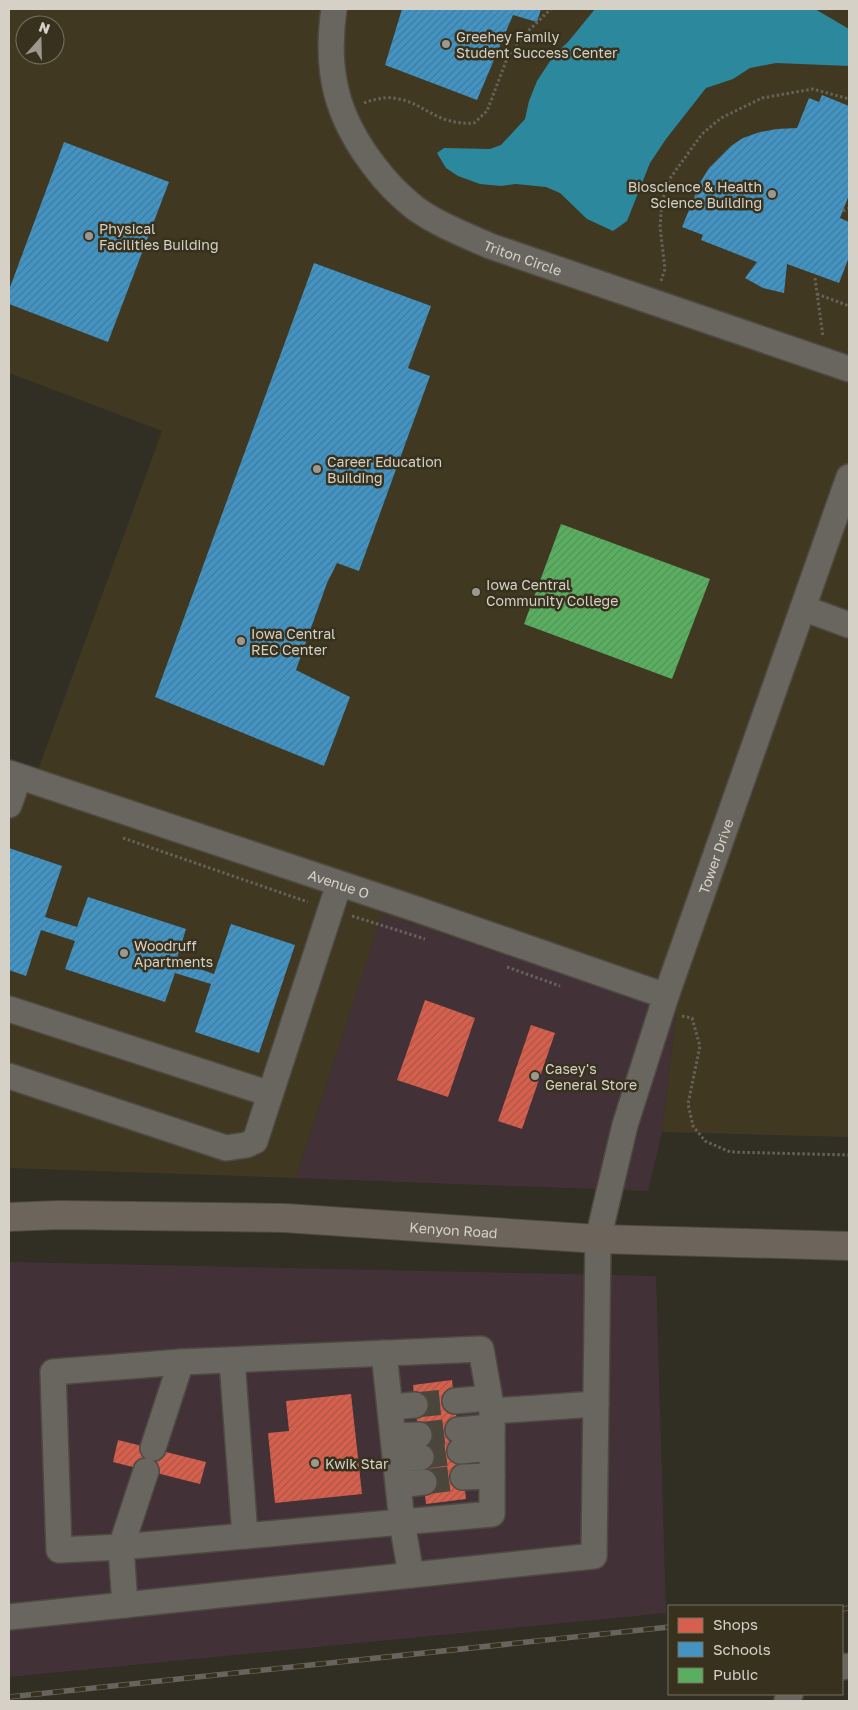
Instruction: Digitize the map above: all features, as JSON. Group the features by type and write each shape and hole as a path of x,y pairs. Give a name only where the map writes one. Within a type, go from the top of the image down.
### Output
{"main road":[{"name":"Kenyon Road","path":"9,1210 59,1215"},
{"name":"Kenyon Road","path":"9,1217 59,1215 285,1218 598,1239 849,1246"}],"street":[{"name":"Triton Circle","path":"334,9 331,53 333,81 340,109 352,135 367,157 388,183 416,208 453,230 490,246 849,369"},
{"name":"Tower Drive","path":"411,1575 594,1556 598,1239 625,1125 664,1003 849,478"},
{"path":"803,608 849,625"},
{"path":"9,805 14,775"},
{"name":"Avenue O","path":"14,775 339,884 664,1003"},
{"path":"9,1076 226,1148 246,1145 255,1141 339,884"},
{"path":"9,1010 270,1094"},
{"path":"481,1349 491,1421 492,1514 121,1547 58,1550 53,1372 181,1362 384,1353 481,1349"},
{"path":"9,1617 411,1575 402,1522 384,1353"},
{"path":"232,1360 245,1536"},
{"path":"125,1605 121,1547 181,1362"},
{"path":"455,1401 491,1421"},
{"path":"459,1441 491,1421 596,1404"},
{"path":"390,1407 415,1405"},
{"path":"395,1448 420,1446"},
{"path":"463,1477 492,1476"},
{"path":"399,1486 424,1482"}],"path":[{"path":"340,109 380,98 398,98 418,104 439,117 461,124 474,123 486,111 508,56 525,34 551,9"},
{"path":"655,302 665,269 660,227 662,201 671,177 702,134 721,118 762,98 813,89 849,99"},
{"path":"849,208 843,211 849,214"},
{"path":"815,278 826,361"},
{"path":"817,294 849,306"},
{"path":"114,835 331,910 431,941"},
{"path":"504,966 549,983 567,987"},
{"path":"664,1003 692,1018 700,1046 688,1104 693,1126 706,1141 730,1152 849,1155"}],"shaded area":[{"name":"Iowa Central Community College","path":"9,9 849,9 849,1137 662,1132 676,1014 528,962 382,914 296,1178 9,1168 9,786 30,792 162,431 9,373"},
{"path":"382,913 676,1014 662,1132 648,1191 296,1178"},
{"path":"9,1262 656,1276 666,1613 9,1677"}],"water":[{"path":"595,9 815,9 849,29 849,66 776,63 750,68 733,79 706,88 666,139 650,163 627,221 613,231 587,219 560,193 546,187 516,184 501,186 480,184 458,176 446,168 437,153 444,148 490,149 501,145 525,119 529,101 537,81 554,55 568,42"}],"building: Shops":[{"path":"425,1000 475,1018 448,1097 397,1080"},
{"path":"531,1025 555,1033 522,1129 498,1121"},
{"name":"Kwik Star","path":"452,1380 466,1499 426,1504 413,1385"},
{"name":"Kwik Star","path":"351,1394 362,1494 275,1503 268,1433 289,1431 286,1401"},
{"path":"118,1440 206,1462 200,1484 113,1462"}],"building: Schools":[{"name":"Greehey Family Student Success Center","path":"402,9 541,9 537,22 513,15 477,100 385,65"},
{"name":"Bioscience & Health Science Building","path":"822,95 849,106 849,195 840,218 849,222 849,257 839,283 787,264 784,293 763,288 745,278 757,262 701,240 703,235 682,227 701,181 709,168 731,146 743,138 760,132 797,128 809,98 819,102"},
{"name":"Physical Facilities Building","path":"64,142 169,182 108,342 9,304 9,290"},
{"name":"Career Education Building","path":"314,263 431,306 408,368 430,376 359,571 337,563 327,583 296,670 350,697 324,766 155,697"},
{"name":"Woodruff Apartments","path":"9,848 62,866 45,917 77,927 88,897 186,929 176,961 214,974 231,924 295,945 259,1053 195,1032 211,984 175,973 165,1002 65,969 75,941 41,930 26,976 9,970"}],"building: Public":[{"path":"561,524 710,579 672,679 524,624"}],"tunnel":[{"path":"415,1405 455,1401"},
{"path":"419,1435 458,1430"},
{"path":"421,1457 460,1451"},
{"path":"424,1482 463,1477"}],"railway":[{"path":"843,1609 849,1608"},
{"path":"9,1697 668,1627"}],"place":[{"name":"Greehey Family Student Success Center","path":"446,44"},
{"name":"Bioscience & Health Science Building","path":"772,194"},
{"name":"Physical Facilities Building","path":"89,236"},
{"name":"Career Education Building","path":"317,469"},
{"name":"Iowa Central Community College","path":"476,592"},
{"name":"Iowa Central REC Center","path":"241,641"},
{"name":"Woodruff Apartments","path":"124,953"},
{"name":"Casey's General Store","path":"535,1076"},
{"name":"Kwik Star","path":"315,1463"}]}
